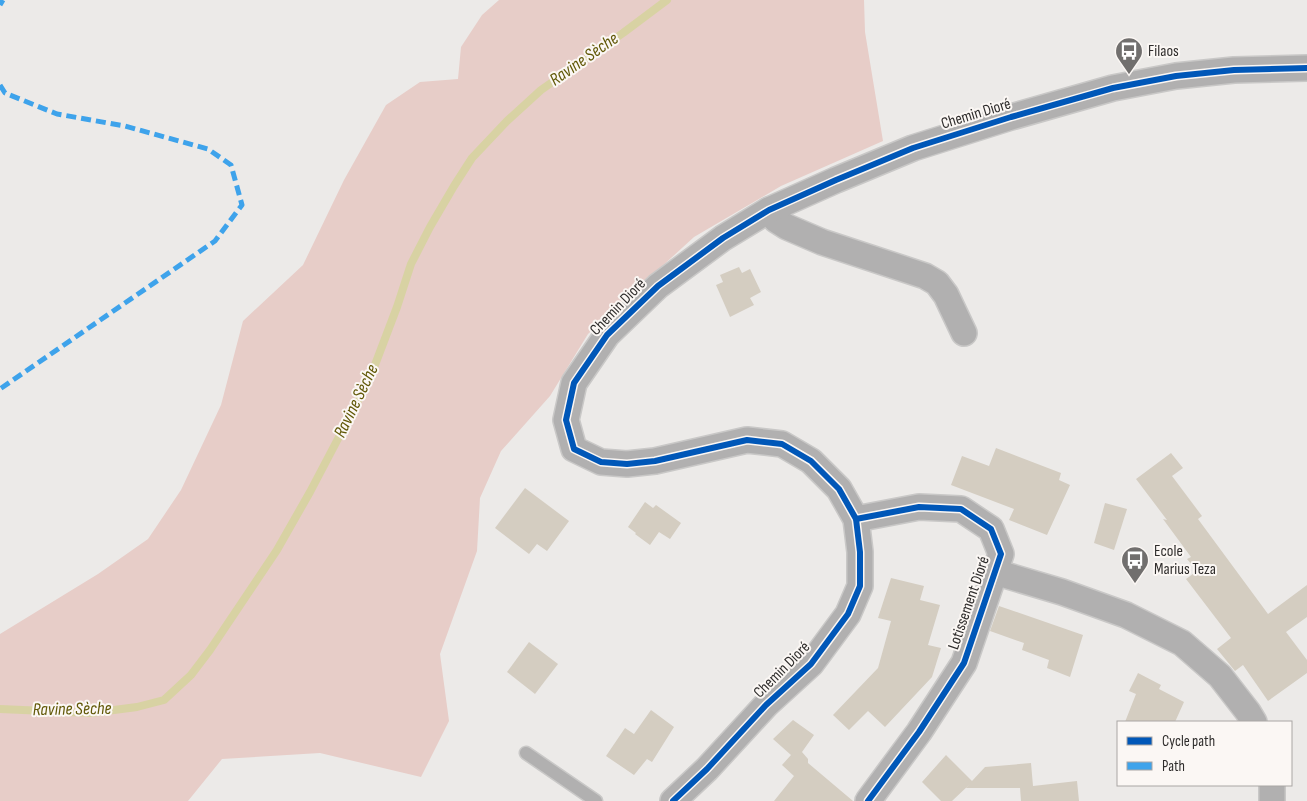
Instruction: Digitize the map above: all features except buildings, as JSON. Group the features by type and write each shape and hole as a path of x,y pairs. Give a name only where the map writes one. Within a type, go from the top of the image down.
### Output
{"street":[{"name":"Chemin Dioré","path":"674,801 766,705 811,664 848,614 860,586 860,552 856,519 839,489 811,461 782,444 747,440 655,461 627,464 601,462 574,449 566,420 574,383 607,335 658,286 722,238 769,210 913,148 1011,117 1113,88 1185,75 1234,70 1307,68"},
{"path":"769,210 776,220 787,227 822,242 925,276 937,283 946,295 964,333"},
{"name":"Lotissement Dioré","path":"856,519 919,506 961,510 992,529 1001,554 964,663 920,732 868,801"},
{"name":"Lotissement Dioré","path":"995,572 1126,614 1182,643 1220,676 1253,721"},
{"path":"1272,786 1272,801"}],"lane":[{"path":"526,753 596,801"}],"shaded area":[{"path":"499,0 864,0 865,32 883,141 781,186 694,237 588,334 550,396 501,451 480,498 477,551 440,654 449,721 421,777 320,753 222,759 188,801 0,801 0,634 98,574 148,539 181,490 221,405 243,321 303,265 344,180 386,105 420,82 458,79 461,47 482,15"}],"waterway":[{"name":"Ravine Sèche","path":"0,709 91,713 137,707 164,700 191,675 277,550 310,492 370,378 411,264 430,227 472,158 507,121 541,90 667,0"}],"marked path":[{"path":"0,5 3,0"},
{"path":"0,85 5,93 57,114 125,126 208,149 231,165 242,205 215,241 0,389"}],"cycle path":[{"path":"673,801 707,769 766,705 811,664 848,614 860,586 860,552 856,519 839,489 811,461 782,444 747,440 655,461 627,464 601,462 574,449 566,420 574,383 607,335 658,286 723,238 769,210 913,148 1011,117 1113,88 1176,76 1234,70 1307,68"},
{"path":"856,519 919,507 961,509 991,529 1001,554 964,663 919,732 868,801"}],"place":[{"name":"Filaos","path":"1129,75"},
{"name":"Ecole Marius Teza","path":"1135,584"}]}
